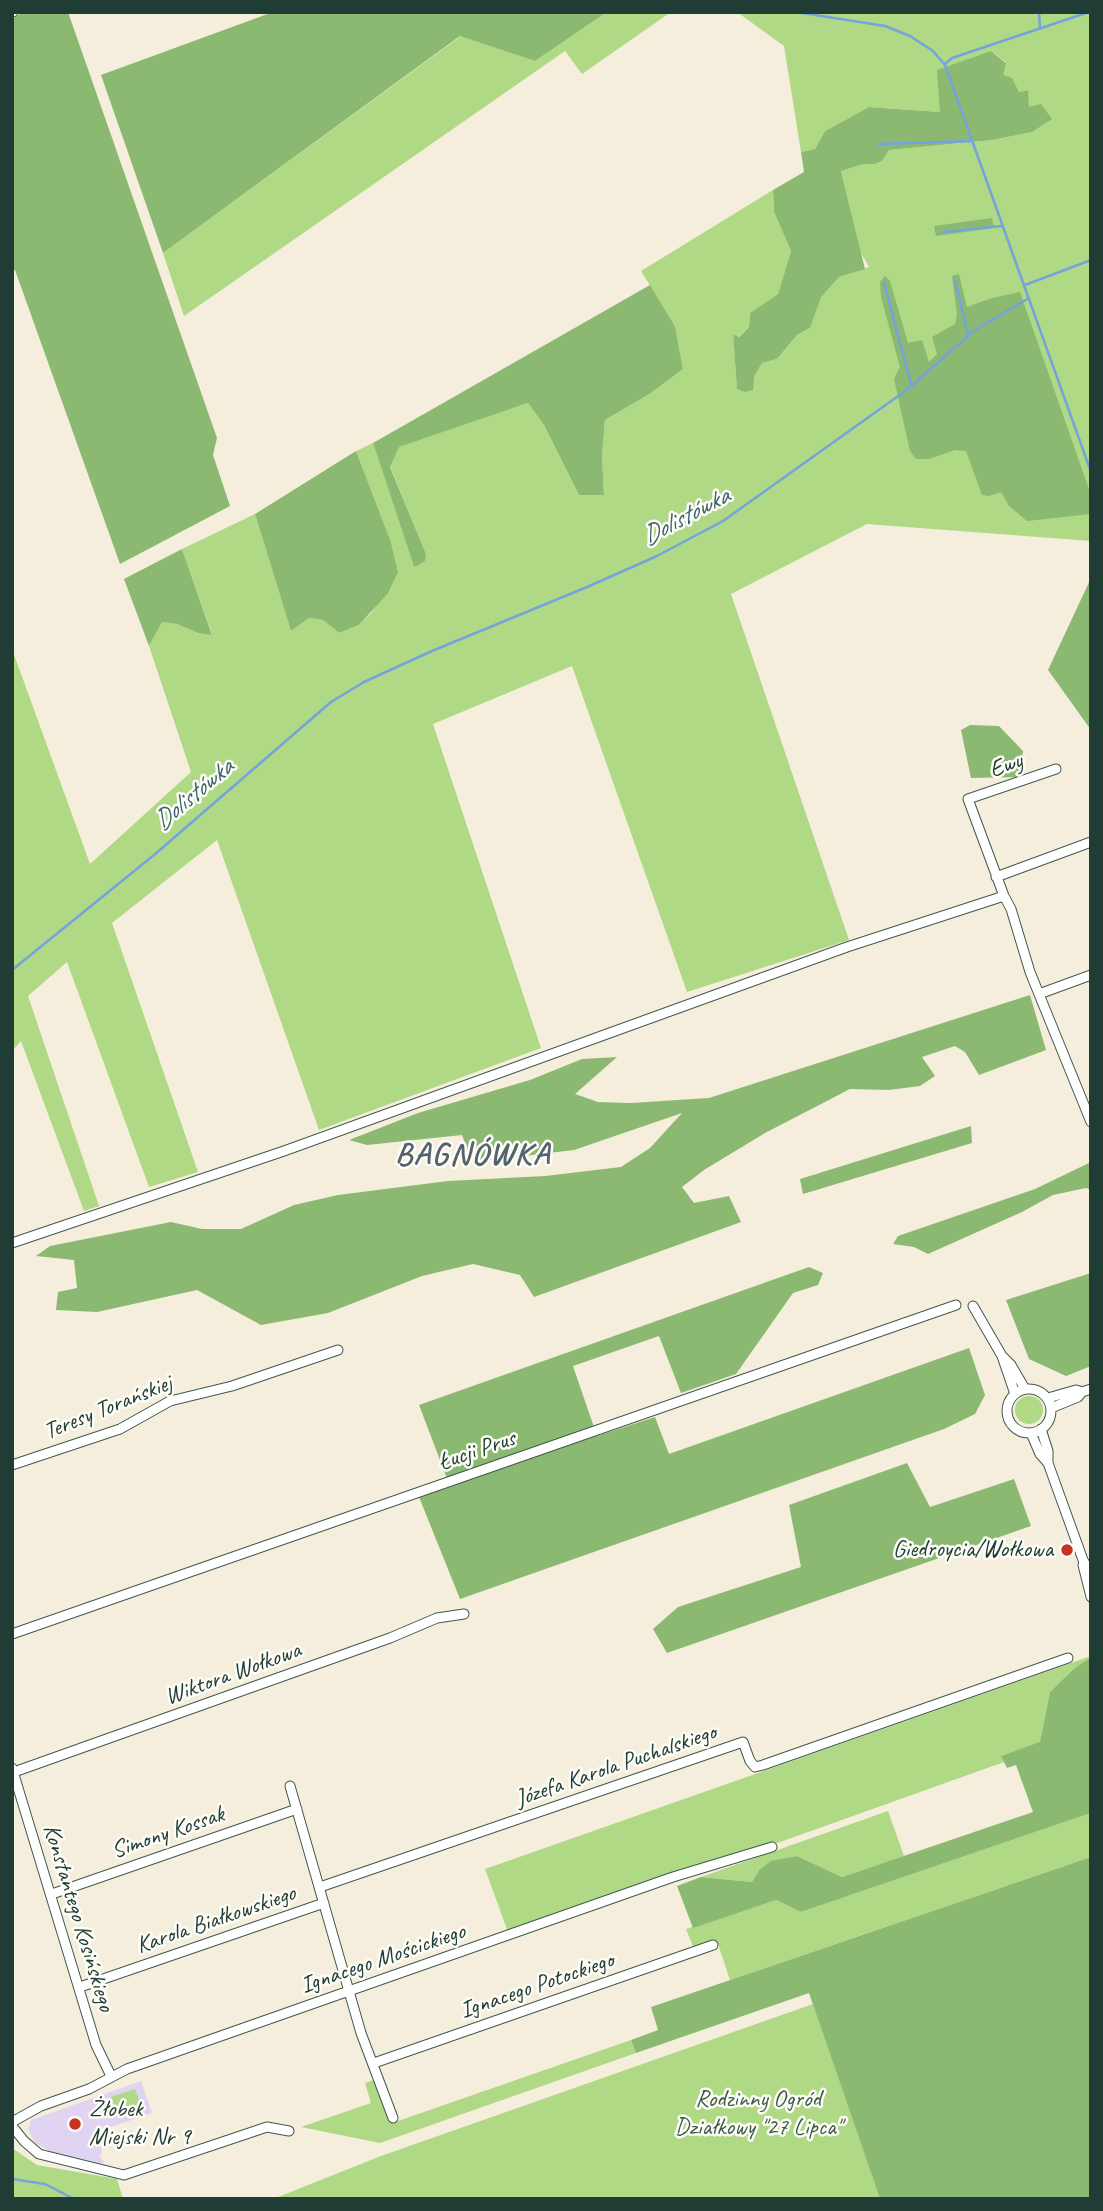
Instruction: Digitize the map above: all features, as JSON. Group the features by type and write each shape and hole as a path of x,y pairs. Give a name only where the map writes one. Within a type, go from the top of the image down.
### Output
{"street":[{"name":"Ewy","path":"996,877 968,799 1056,769"},
{"path":"1091,842 996,877 1011,909 1030,972 1091,1122"},
{"path":"12,1243 297,1146 847,947 1004,896"},
{"path":"1039,994 1091,975"},
{"name":"Łucji Prus","path":"12,1634 956,1306"},
{"path":"973,1306 1002,1356 1015,1394"},
{"name":"Teresy Torańskiej","path":"12,1465 120,1429 170,1401 232,1386 338,1350"},
{"path":"1002,1356 1011,1365 1025,1389"},
{"path":"1025,1389 1038,1390 1050,1403 1049,1420 1041,1429 1031,1433 1019,1431 1009,1419 1008,1406 1015,1394 1025,1389"},
{"path":"1050,1403 1076,1390 1086,1391"},
{"path":"1041,1429 1048,1451 1048,1462 1083,1560 1091,1597"},
{"path":"1031,1433 1040,1454 1048,1462"},
{"path":"1083,1560 1091,1574"},
{"name":"Wiktora Wołkowa","path":"13,1770 390,1638 437,1618 464,1614"},
{"name":"Józefa Karola Puchalskiego","path":"320,1887 743,1742 755,1767 763,1765 1068,1658"},
{"name":"Konstantego Kosińskiego","path":"13,1770 96,2045 111,2076"},
{"path":"290,1786 349,1992 393,2118"},
{"name":"Simony Kossak","path":"52,1894 297,1808"},
{"name":"Ignacego Mościckiego","path":"12,2124 41,2106 89,2089 111,2076 673,1877 772,1847"},
{"name":"Karola Białkowskiego","path":"80,1987 324,1903"},
{"name":"Ignacego Potockiego","path":"374,2063 713,1945"},
{"path":"12,2124 24,2141 39,2154 124,2175 267,2127 289,2132"}],"shaded area":[{"name":"Żłobek Miejski Nr 9","path":"141,2081 152,2113 111,2127 112,2131 99,2136 103,2164 52,2152 35,2143 28,2129 31,2120"}],"green space":[{"path":"22,12 68,12 217,438 213,455 230,506 120,564 15,270 12,270 12,20"},
{"path":"273,12 607,12 535,61 460,36 163,253 101,75"},
{"path":"607,12 671,12 582,74 565,51 184,316 163,253 461,36 535,61"},
{"path":"737,12 1091,12 1091,541 867,524 731,594 849,940 687,992 572,666 433,724 541,1048 319,1130 217,840 112,923 198,1172 149,1187 67,962 28,996 99,1206 84,1211 21,1041 12,1051 12,649 90,864 191,772 149,646 162,622 177,624 198,633 212,634 182,549 255,514 291,631 309,618 323,620 339,633 359,625 371,613 398,572 391,542 356,451 373,443 414,567 426,554 390,466 398,447 528,403 544,425 579,495 604,495 602,456 605,420 651,393 683,369 675,326 641,271 773,190 774,212 791,251 778,294 750,313 749,327 738,337 733,334 737,388 754,377 762,363 777,359 797,335 810,328 820,297 839,277 869,267 861,253 841,171 882,161 889,150 993,140 1032,132 1027,90 1019,92 1002,75 1006,62 991,51 940,112 869,107 825,131 815,149 801,152 784,46"},
{"path":"991,51 1006,63 1003,75 1012,78 1019,92 1028,90 1029,107 1041,104 1052,119 1032,132 993,140 889,150 882,161 841,171 865,269 839,277 821,297 810,328 797,335 777,359 762,363 754,377 753,390 745,392 737,389 733,334 739,337 749,327 750,313 778,294 791,251 774,212 773,190 804,172 801,152 815,149 825,131 869,107 940,112 937,70"},
{"path":"992,218 994,228 936,236 934,226"},
{"path":"959,274 967,307 1020,292 1091,495 1091,514 1027,521 1009,506 1001,492 982,495 966,451 955,450 929,459 916,459 910,451 894,379 900,367 881,297 880,282 885,276 890,281 908,343 922,340 929,362 937,354 932,337 955,324 957,315 952,276"},
{"path":"650,285 675,326 683,369 651,393 605,420 602,456 604,495 579,495 544,425 528,403 399,447 390,467 426,554 425,561 414,567 373,443"},
{"path":"356,451 391,542 398,572 388,593 359,625 339,633 323,620 309,618 291,631 255,514"},
{"path":"182,549 212,635 162,622 149,646 124,579"},
{"path":"1091,578 1091,730 1048,670"},
{"path":"970,725 999,726 1023,751 1019,777 971,778 961,730"},
{"path":"1030,995 1046,1050 979,1075 965,1052 955,1046 922,1057 935,1076 920,1086 889,1090 850,1089 765,1133 704,1170 682,1187 694,1203 729,1196 741,1222 534,1297 520,1275 473,1264 422,1276 328,1313 261,1325 197,1290 97,1312 56,1310 58,1292 77,1288 74,1260 36,1256 50,1246 171,1222 202,1229 241,1229 294,1205 338,1195 448,1181 545,1176 621,1167 650,1148 682,1113 574,1150 472,1162 462,1135 367,1145 349,1140 418,1113 530,1080 582,1059 617,1057 575,1094 598,1102 631,1103 709,1098"},
{"path":"971,1126 972,1143 803,1194 800,1179"},
{"path":"1091,1162 1091,1190 1086,1188 1053,1195 1022,1212 928,1254 914,1247 893,1244 898,1236 1035,1189"},
{"path":"809,1267 823,1273 818,1285 793,1293 736,1374 681,1393 659,1336 573,1366 597,1436 655,1417 669,1454 969,1348 985,1395 975,1414 944,1429 460,1599 417,1492 448,1481 419,1405"},
{"path":"1091,1273 1091,1366 1066,1376 1029,1359 1006,1300"},
{"path":"1029,1396 1039,1400 1043,1410 1039,1420 1029,1424 1019,1420 1015,1410 1019,1400"},
{"path":"907,1463 930,1507 1014,1479 1031,1526 667,1653 653,1629 678,1607 801,1567 789,1505"},
{"path":"1091,1656 1050,1692 1040,1743 1001,1756 1004,1762 758,1850 508,1932 485,1869"},
{"path":"1091,1657 1091,1813 801,1912 776,1900 693,1928 677,1886 701,1877 752,1882 759,1870 771,1861 797,1856 842,1877 1033,1812 1016,1765 1007,1768 1001,1756 1040,1742 1050,1692"},
{"path":"888,1811 904,1856 842,1877 797,1856 759,1870 752,1882 701,1877"},
{"path":"1091,1813 1091,1857 730,1980 717,1941 694,1949 686,1929 776,1900 801,1912"},
{"path":"1091,1857 1091,2199 880,2199 809,1993 636,2053 631,2040 658,2030 651,2007"},
{"name":"Rodzinny Ogród Działkowy \"27 Lipca\"","path":"813,2004 880,2199 273,2199 381,2156"},
{"path":"631,2040 636,2053 380,2143 301,2127 371,2103 365,2083 383,2077 398,2121"},
{"path":"135,2089 142,2108 119,2116 111,2097"},
{"path":"12,2148 37,2165 117,2179 123,2199 12,2199"}],"waterway":[{"name":"Dolistówka","path":"796,12 885,26 910,36 933,51 945,65 1091,472"},
{"path":"1039,12 1040,28"},
{"path":"945,64 952,58 1089,12"},
{"path":"878,144 972,141"},
{"path":"943,232 1002,226"},
{"path":"1025,285 1091,260"},
{"path":"955,280 968,335"},
{"path":"884,283 911,384"},
{"name":"Dolistówka","path":"12,970 154,855 331,702 364,682 657,556 723,521 908,389 975,330 1029,298"},
{"name":"Dolistówka","path":"12,2179 45,2184 74,2199"}],"place":[{"name":"Giedroycia/Wołkowa","path":"1067,1550"},
{"name":"Żłobek Miejski Nr 9","path":"75,2124"}],"district":[{"name":"BAGNÓWKA","path":"473,1156"}]}
